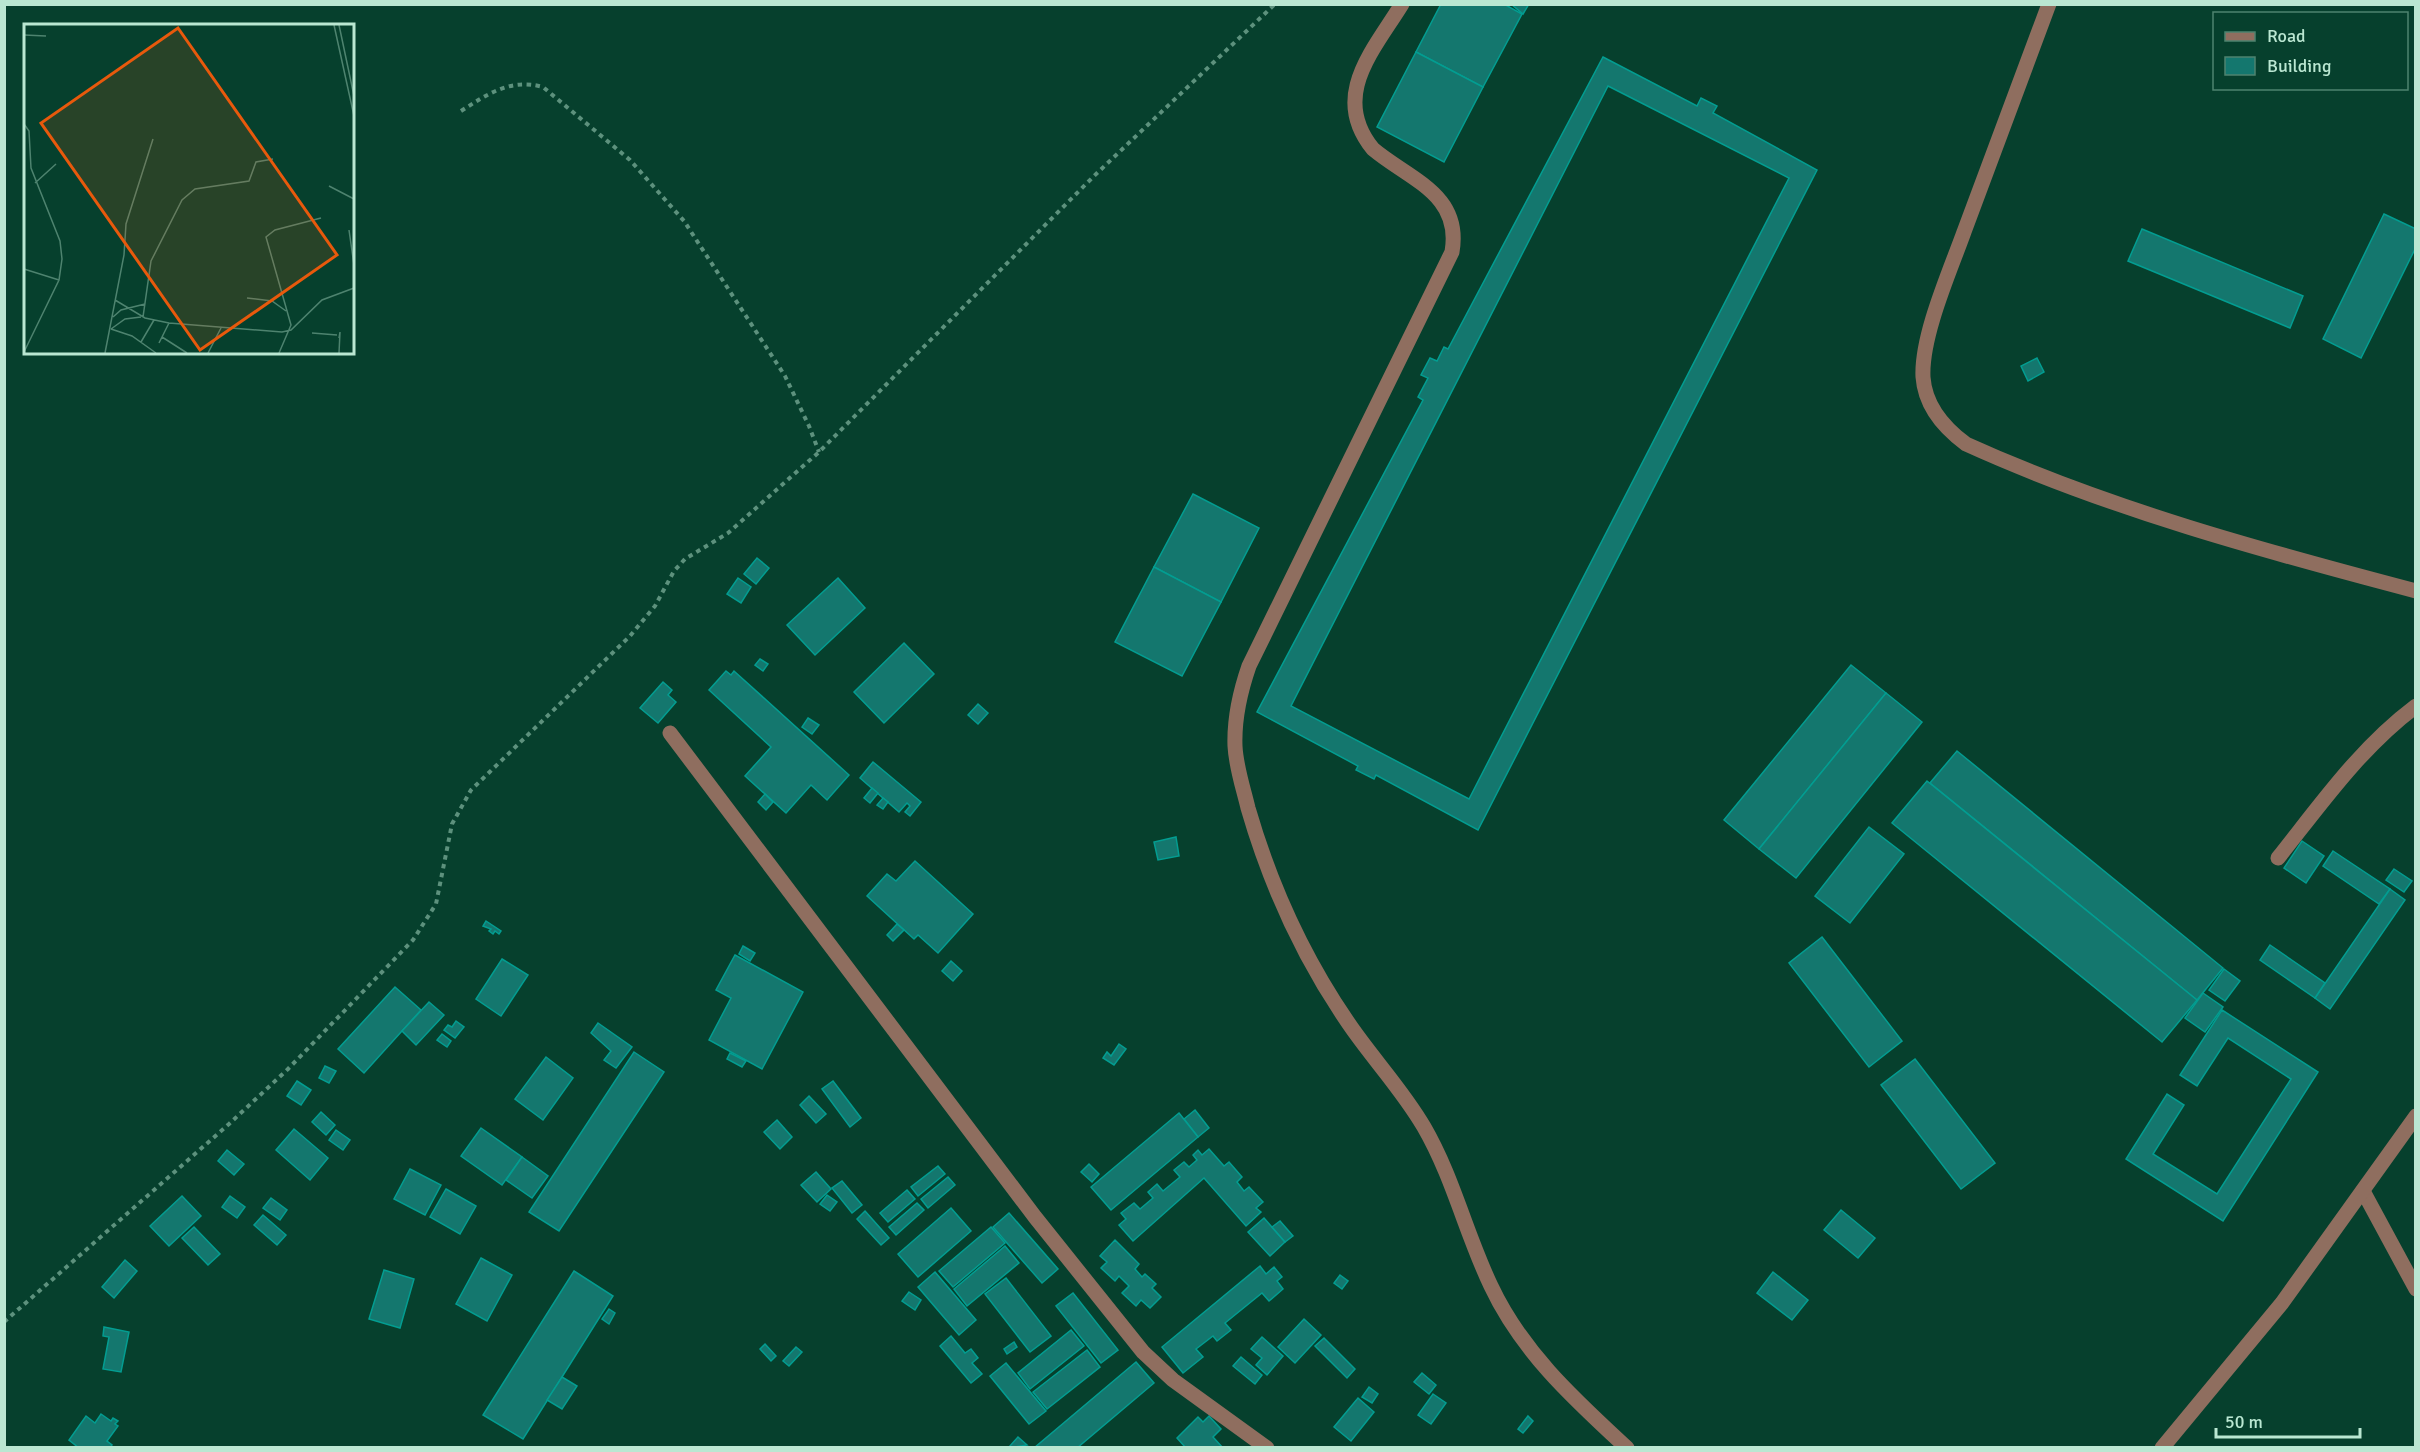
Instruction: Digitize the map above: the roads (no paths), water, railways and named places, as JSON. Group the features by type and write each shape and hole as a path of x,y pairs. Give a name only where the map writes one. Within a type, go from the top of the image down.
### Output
{"lane":[{"path":"1402,4 1362,69 1357,82 1354,111 1361,131 1373,148 1444,202 1453,226 1452,252 1249,666 1237,706 1235,748 1238,769 1269,872 1304,950 1348,1023 1409,1104 1431,1140 1447,1170 1491,1287 1510,1322 1559,1384 1627,1448"},
{"path":"2049,4 1934,321 1923,376 1927,397 1936,415 1949,431 1966,444 2107,499 2255,547 2415,591"},
{"path":"2278,858 2355,761 2415,706"},
{"path":"670,733 1035,1217 1143,1352 1173,1380 1267,1448"},
{"path":"2162,1448 2282,1303 2415,1116"},
{"path":"2363,1191 2415,1288"}]}
